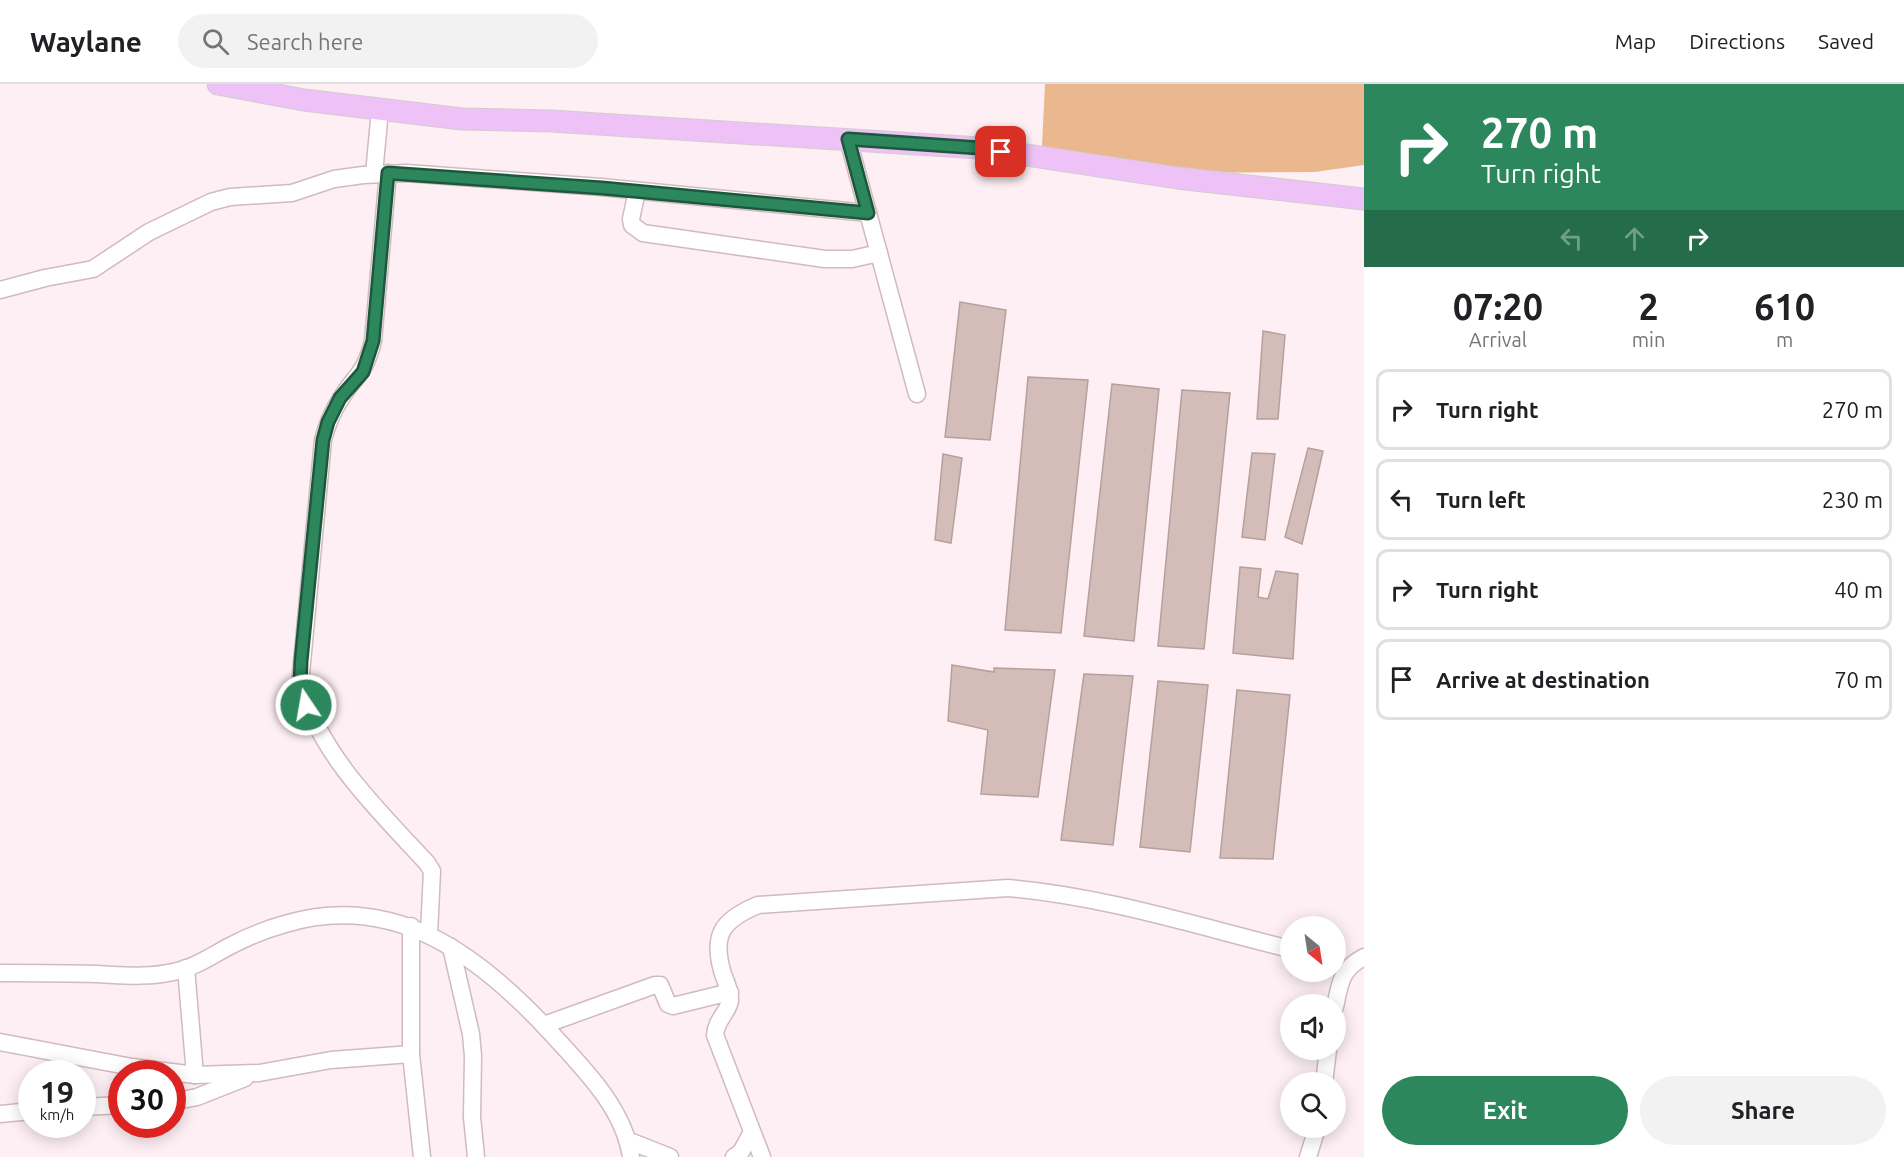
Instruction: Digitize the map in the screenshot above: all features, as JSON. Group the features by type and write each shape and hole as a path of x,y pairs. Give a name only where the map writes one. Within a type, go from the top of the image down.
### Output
{"main road":[{"path":"218,84 303,100 462,119 550,121 980,148 1177,178 1364,199"}],"street":[{"path":"380,110 381,174 373,341 363,372 340,398 328,422 323,440 300,684 306,705 318,729 350,777 428,863 432,871 429,934"},
{"path":"848,139 917,394"},
{"path":"0,290 93,269 142,236 211,202 230,196 292,193 334,179 381,174 637,191 868,213"},
{"path":"637,191 631,219 632,225 643,233 825,260 852,259 879,253"},
{"path":"762,1157 715,1035 720,1017 729,1003 730,992 718,958 718,939 725,923 758,905 1008,888 1085,899 1280,946"},
{"path":"0,973 147,975 186,968 262,932 286,923 318,917 353,915 411,926 452,947 507,991 544,1025 602,1092 616,1113 631,1157"},
{"path":"411,926 411,1054 422,1157"},
{"path":"452,947 472,1045 471,1096 476,1157"},
{"path":"1337,994 1340,980 1350,960"},
{"path":"186,968 195,1074"},
{"path":"544,1025 655,985 660,986 668,1004 673,1006 730,992"},
{"path":"0,1042 132,1067 195,1074 259,1073 331,1060 411,1054"},
{"path":"186,1099 259,1073"},
{"path":"0,1114 18,1112"},
{"path":"734,1157 741,1152 752,1132"},
{"path":"1308,1157 1314,1138"},
{"path":"627,1140 670,1157"}],"shaded area":[{"path":"1045,84 1364,84 1364,165 1315,172 1166,173 1042,146"}],"building":[{"path":"960,302 1006,310 990,440 945,437"},
{"path":"1263,331 1285,335 1278,419 1257,419"},
{"path":"1028,377 1088,380 1061,633 1005,630"},
{"path":"1112,384 1159,389 1134,641 1084,636"},
{"path":"1182,390 1230,393 1204,649 1158,646"},
{"path":"1308,448 1323,451 1302,544 1285,537"},
{"path":"1252,453 1275,454 1265,540 1242,537"},
{"path":"943,454 962,458 951,543 935,540"},
{"path":"1240,567 1261,569 1258,597 1268,599 1276,571 1298,574 1293,659 1233,653"},
{"path":"952,665 994,672 994,668 1055,670 1038,797 981,794 988,730 948,721"},
{"path":"1084,674 1133,676 1113,845 1061,840"},
{"path":"1158,681 1208,685 1190,852 1140,847"},
{"path":"1237,690 1290,695 1273,859 1220,858"}],"route":[{"path":"306,705 300,684 301,661 320,457 328,422 340,398 363,372 369,358 373,341 388,173 602,188 868,213 848,139 980,148 1001,152"}]}
